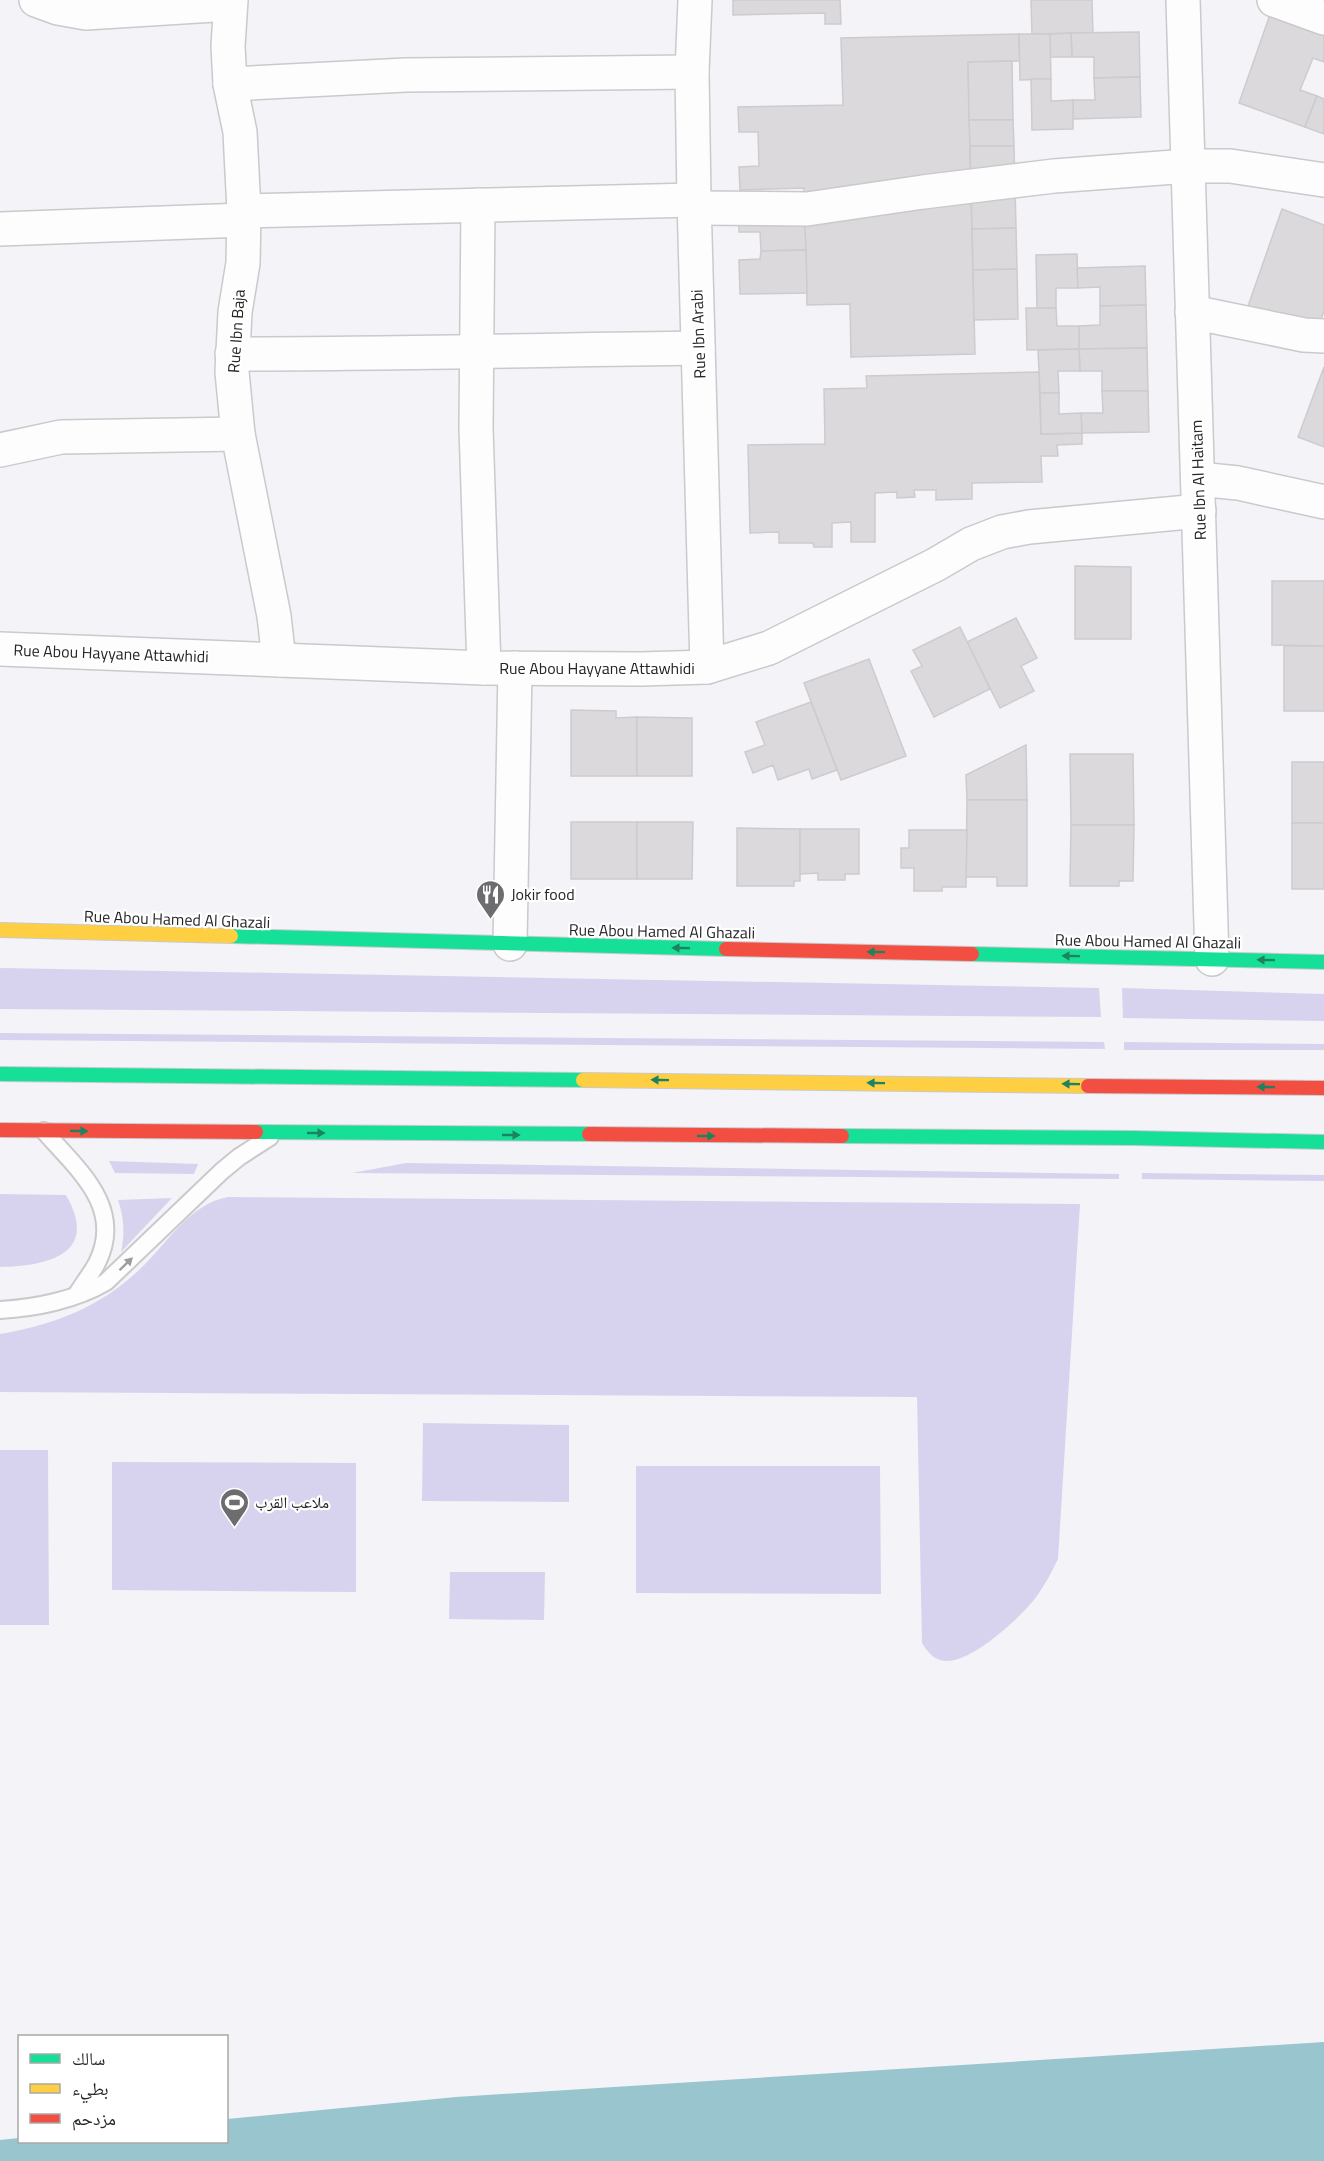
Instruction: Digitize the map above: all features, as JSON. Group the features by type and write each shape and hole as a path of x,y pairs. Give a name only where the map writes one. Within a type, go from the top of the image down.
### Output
{"main road":[{"name":"Rue Abou Hamed Al Ghazali","path":"0,930 1324,962"},
{"path":"0,1074 1324,1088"},
{"path":"0,1130 1121,1138 1324,1142"}],"street":[{"path":"36,0 58,8 86,13 231,2"},
{"name":"Rue Ibn Arabi","path":"695,0 692,72 694,204 706,667"},
{"name":"Rue Ibn Al Haitam","path":"1183,0 1212,959"},
{"path":"1274,0 1324,18"},
{"name":"Rue Ibn Baja","path":"231,2 228,46 230,84 240,132 244,215 243,263 235,312 232,354 238,434 274,616 279,660"},
{"path":"230,84 417,75 692,72"},
{"path":"0,229 478,205 694,204 807,208 1054,177 1188,166 1230,166 1324,180"},
{"path":"478,205 477,468 500,668 510,944"},
{"path":"1192,312 1324,336"},
{"path":"232,354 698,348"},
{"path":"0,450 61,437 238,434"},
{"path":"1198,479 1238,483 1324,502"},
{"name":"Rue Abou Hayyane Attawhidi","path":"0,649 500,668 706,667 769,648 971,544 1002,532 1029,526 1198,511"}],"lane":[{"path":"44,1130 92,1185 105,1218 105,1234 97,1262 77,1294"},
{"path":"0,1310 47,1303 87,1292 106,1282 230,1164 276,1133"}],"shaded area":[{"path":"0,968 1099,988 1101,1017 0,1009"},
{"path":"1122,988 1324,994 1324,1021 1123,1018"},
{"path":"0,1033 1104,1042 1105,1049 0,1040"},
{"path":"1124,1042 1324,1044 1324,1050 1124,1050"},
{"path":"109,1161 198,1164 194,1174 115,1173"},
{"path":"406,1163 1119,1174 1119,1179 352,1173"},
{"path":"1142,1173 1324,1175 1324,1181 1142,1179"},
{"path":"0,1194 66,1195 75,1215 77,1231 73,1243 64,1253 51,1259 35,1264 0,1267"},
{"path":"228,1197 1080,1204 1058,1559 1030,1605 983,1646 958,1659 947,1661 939,1660 929,1653 922,1643 917,1397 0,1392 0,1334 39,1325 93,1304 140,1269 190,1216 214,1201"},
{"path":"172,1198 121,1252 123,1226 118,1200"},
{"path":"423,1423 569,1425 569,1502 422,1501"},
{"path":"0,1450 48,1450 49,1625 0,1625"},
{"name":"ملاعب القرب","path":"112,1462 356,1463 356,1592 112,1590"},
{"path":"636,1466 880,1466 881,1594 636,1593"},
{"path":"450,1572 545,1572 544,1620 449,1619"}],"water":[{"path":"1324,2042 1324,2161 0,2161 0,2140 18,2138 18,2143 228,2143 228,2119 456,2097"}],"building":[{"path":"733,0 840,0 841,24 825,24 825,13 733,15"},
{"path":"1031,0 1092,0 1093,33 1032,34"},
{"path":"1272,9 1324,28 1324,62 1313,58 1300,90 1317,96 1305,127 1239,103"},
{"path":"1139,32 1140,77 1094,78 1094,57 1072,57 1071,33"},
{"path":"1071,33 1072,57 1050,57 1050,34"},
{"path":"1019,34 1020,61 968,62 975,354 851,357 850,304 807,305 804,188 740,190 739,167 759,166 758,132 739,132 738,107 843,105 841,38"},
{"path":"1019,34 1050,34 1051,79 1020,80"},
{"path":"1012,61 1013,120 969,120 968,62"},
{"path":"1140,77 1141,117 1073,119 1073,100 1095,100 1094,78"},
{"path":"1031,79 1051,79 1051,101 1073,100 1073,129 1032,130"},
{"path":"1317,96 1324,99 1324,134 1305,127"},
{"path":"969,120 1013,120 1014,146 970,146"},
{"path":"970,146 1014,146 1015,188 971,189"},
{"path":"1015,188 1016,228 972,229 971,189"},
{"path":"804,209 806,250 761,251 760,232 739,232 739,210"},
{"path":"1282,209 1324,225 1324,311 1317,331 1248,306"},
{"path":"1016,228 1017,269 973,270 972,229"},
{"path":"806,250 807,293 740,294 739,260 760,259 761,251"},
{"path":"1077,254 1078,288 1056,288 1056,308 1037,308 1036,255"},
{"path":"1145,266 1146,305 1100,306 1100,287 1078,288 1077,268"},
{"path":"1017,269 1018,319 974,320 973,270"},
{"path":"1146,305 1147,348 1079,349 1079,326 1100,325 1100,306"},
{"path":"1026,308 1056,308 1057,326 1079,326 1079,349 1027,350"},
{"path":"1147,348 1148,391 1102,391 1102,371 1080,371 1079,349"},
{"path":"1079,349 1080,371 1058,371 1059,393 1040,393 1038,350"},
{"path":"1324,367 1324,447 1298,437"},
{"path":"1039,372 1041,434 1082,433 1082,444 1057,445 1058,456 1041,456 1042,482 972,483 972,499 936,500 936,490 914,490 915,497 897,498 897,492 875,493 875,542 851,542 851,522 832,523 832,547 814,547 813,543 779,543 779,532 750,533 748,445 825,444 824,389 867,388 866,376"},
{"path":"1102,391 1148,391 1149,432 1082,433 1081,413 1103,413"},
{"path":"1040,393 1059,393 1059,414 1081,413 1082,433 1041,434"},
{"path":"1075,566 1131,567 1131,639 1075,639"},
{"path":"1272,581 1324,581 1324,646 1272,645"},
{"path":"1016,618 1037,658 1021,666 1034,691 1000,708 967,642"},
{"path":"960,627 990,689 934,717 911,671 922,666 913,650"},
{"path":"1284,646 1324,646 1324,711 1284,711"},
{"path":"869,659 906,756 841,780 804,683"},
{"path":"811,702 837,770 812,779 809,769 778,780 773,765 753,773 745,752 765,745 756,722"},
{"path":"571,710 616,711 616,718 637,717 637,776 571,776"},
{"path":"637,717 692,718 692,776 637,776"},
{"path":"1026,745 1027,800 967,800 966,775"},
{"path":"1070,754 1133,754 1134,825 1071,825"},
{"path":"1292,762 1324,762 1324,823 1292,823"},
{"path":"967,800 1027,800 1027,886 997,886 997,877 966,877"},
{"path":"571,822 637,822 637,879 571,879"},
{"path":"637,822 693,822 692,879 637,879"},
{"path":"1292,823 1324,823 1324,889 1292,889"},
{"path":"1071,825 1134,825 1133,881 1119,881 1119,886 1070,886"},
{"path":"737,828 800,829 800,881 794,881 794,886 737,886"},
{"path":"800,829 859,829 859,874 845,874 845,880 818,880 818,873 800,874"},
{"path":"909,830 967,830 966,887 942,887 942,891 914,891 914,868 901,868 901,848 909,848"}],"traffic: fast":[{"path":"231,936 726,949"},
{"path":"972,954 1324,962"},
{"path":"0,1074 583,1080"},
{"path":"256,1132 589,1134"},
{"path":"842,1136 1324,1142"}],"traffic: slow":[{"path":"0,930 231,936"},
{"path":"583,1080 1088,1086"}],"traffic: jam":[{"path":"726,949 972,954"},
{"path":"1088,1086 1324,1088"},
{"path":"0,1130 256,1132"},
{"path":"589,1134 842,1136"}],"place":[{"name":"Jokir food","path":"490,920"},
{"name":"ملاعب القرب","path":"234,1528"}]}
